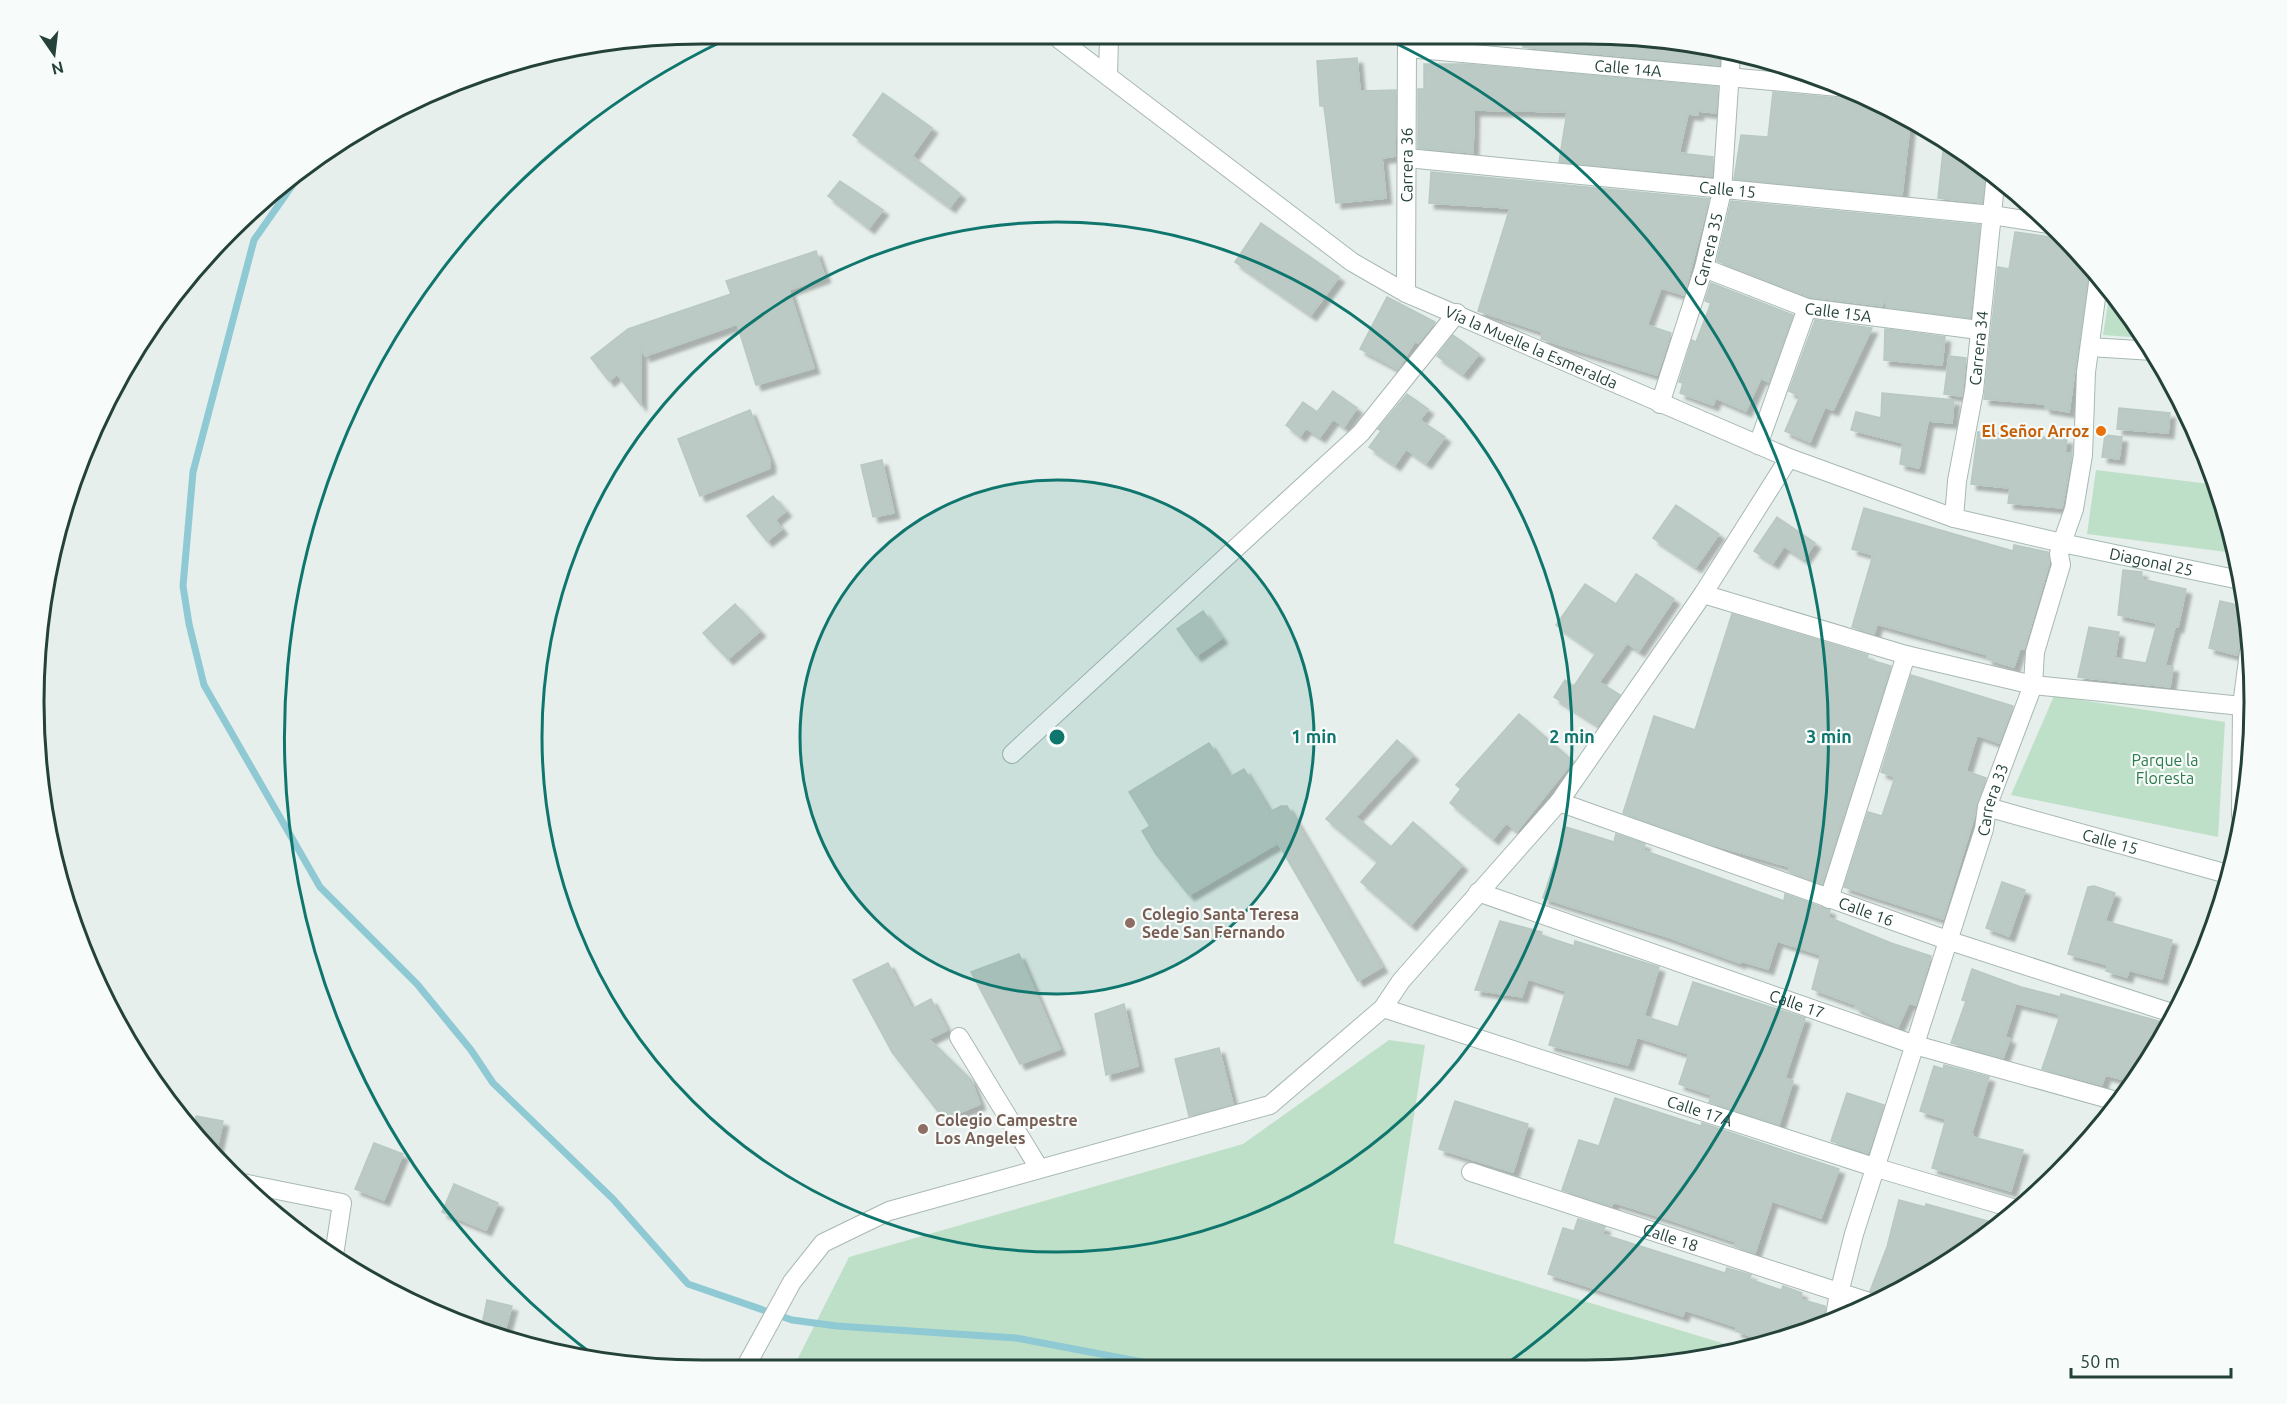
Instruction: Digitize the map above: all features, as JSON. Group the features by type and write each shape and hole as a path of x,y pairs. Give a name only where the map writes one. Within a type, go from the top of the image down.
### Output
{"street":[{"name":"Vía la Muelle la Esmeralda","path":"1066,44 1352,262 1406,293 1457,313 1660,404 1789,458 1954,518 2062,543"},
{"path":"1108,75 1109,44"},
{"name":"Carrera 36","path":"1406,293 1407,44"},
{"name":"Calle 14A","path":"1417,44 1813,84"},
{"name":"Carrera 35","path":"1660,404 1704,268 1722,191 1731,60"},
{"name":"Calle 15","path":"1407,158 1722,191 1992,215 2035,222"},
{"name":"Carrera 34","path":"1954,518 1957,481 1974,391 1978,330 1995,187"},
{"name":"Calle 15A","path":"1704,268 1808,308 1978,330"},
{"name":"Carrera 33","path":"1836,1310 1854,1233 1877,1168 1947,940 1984,829 1988,807 2033,685 2035,652 2061,565 2059,554 2074,509 2083,455 2086,372 2097,289"},
{"path":"1758,445 1808,308"},
{"path":"1012,754 1361,433 1457,313"},
{"path":"2090,348 2142,350"},
{"path":"749,1360 792,1282 822,1243 889,1211 1270,1105 1383,1008 1401,981 1559,802 1703,594 1789,458"},
{"name":"Diagonal 25","path":"2062,543 2232,578"},
{"path":"1703,594 1906,655 2033,685 2242,706"},
{"path":"1829,898 1906,655"},
{"path":"2242,749 2244,694"},
{"name":"Calle 16","path":"1559,802 1947,940 2166,1011"},
{"name":"Calle 15","path":"1988,807 2221,872"},
{"name":"Calle 17","path":"1478,892 1915,1045 2110,1099"},
{"name":"Calle 17A","path":"1383,1008 1877,1168 2007,1207"},
{"path":"959,1037 1039,1168"},
{"name":"Calle 18","path":"1471,1172 1861,1300"},
{"path":"256,1186 342,1203 335,1249"}],"green space":[{"path":"2108,303 2134,337 2103,335"},
{"path":"2096,470 2206,484 2226,552 2087,534"},
{"name":"Parque la Floresta","path":"2054,696 2225,722 2218,837 2011,795"},
{"path":"1389,1040 1425,1045 1394,1243 1727,1345 1671,1355 1585,1360 797,1360 849,1257 1243,1144"}],"building":[{"path":"1523,44 1628,45 1671,49 1720,58 1719,65 1523,47"},
{"path":"1357,58 1360,91 1396,90 1395,156 1382,158 1386,198 1336,203 1324,106 1320,106 1317,61"},
{"path":"1424,64 1464,64 1718,87 1716,113 1698,111 1698,115 1688,114 1679,153 1713,157 1712,176 1559,162 1567,112 1474,110 1473,153 1418,148 1418,89 1424,89"},
{"path":"1773,92 1848,99 1909,129 1902,195 1734,179 1741,135 1768,137"},
{"path":"883,93 932,128 912,156 960,194 950,207 853,135"},
{"path":"1943,151 1951,154 1985,180 1982,203 1938,198"},
{"path":"1431,172 1709,199 1684,295 1661,288 1647,325 1671,333 1657,375 1541,339 1543,332 1478,311 1510,208 1429,203"},
{"path":"840,181 883,210 869,228 828,196"},
{"path":"1731,201 1980,225 1970,318 1886,307 1887,295 1882,306 1810,297 1717,261"},
{"path":"1261,223 1339,277 1311,315 1235,262"},
{"path":"2015,232 2052,237 2088,278 2069,412 2045,408 2045,404 1984,399 1998,267 2009,269"},
{"path":"816,251 825,277 789,290 814,368 756,385 737,324 645,356 641,347 641,405 617,374 609,381 591,358 628,329 731,294 726,281"},
{"path":"1711,283 1793,315 1769,382 1761,378 1746,411 1716,398 1713,405 1680,393 1683,383 1679,382 1692,340 1696,342 1711,303 1705,301"},
{"path":"1387,297 1435,322 1418,343 1415,341 1398,369 1360,349"},
{"path":"1815,320 1872,328 1833,410 1825,407 1810,442 1785,431 1800,396 1789,391"},
{"path":"1885,329 1945,337 1942,365 1884,360"},
{"path":"1453,335 1479,354 1463,374 1437,356"},
{"path":"1949,356 1966,358 1962,396 1944,394"},
{"path":"1333,391 1357,408 1344,427 1333,419 1320,437 1306,428 1300,436 1286,425 1303,402 1317,412"},
{"path":"1882,393 1954,400 1952,423 1928,421 1919,468 1900,464 1903,443 1851,430 1856,412 1881,418"},
{"path":"1407,394 1428,409 1420,420 1445,437 1426,463 1406,449 1395,465 1369,447 1381,431 1378,429"},
{"path":"2119,408 2170,413 2168,433 2117,429"},
{"path":"750,410 770,461 770,468 700,496 678,439"},
{"path":"1978,432 2067,439 2065,453 2072,454 2062,508 2008,503 2010,488 1971,484"},
{"path":"2105,435 2122,437 2119,459 2102,457"},
{"path":"882,460 894,513 873,517 861,465"},
{"path":"773,496 786,511 775,520 782,529 767,541 747,516"},
{"path":"1676,505 1719,534 1696,567 1653,538"},
{"path":"1864,508 2013,551 2014,545 2048,552 2049,564 2024,649 2020,648 2014,667 1987,659 1988,655 1877,624 1874,634 1852,627 1873,555 1852,549"},
{"path":"1777,517 1815,543 1804,559 1784,546 1773,563 1754,551"},
{"path":"2123,570 2142,572 2141,579 2186,589 2178,627 2175,627 2165,666 2173,667 2170,687 2078,677 2089,627 2119,632 2115,658 2146,663 2157,623 2118,615"},
{"path":"1636,574 1674,599 1639,651 1627,643 1599,682 1620,695 1598,725 1554,697 1565,680 1574,686 1596,653 1556,625 1585,584 1616,604"},
{"path":"2220,601 2236,605 2240,642 2237,655 2209,648"},
{"path":"735,604 760,631 728,659 703,633"},
{"path":"1203,611 1222,638 1196,656 1177,629"},
{"path":"1732,614 1868,655 1867,659 1891,666 1822,884 1789,872 1790,867 1707,843 1623,813 1654,716 1695,730"},
{"path":"1911,675 2013,706 1999,743 1977,735 1966,771 1986,778 1943,919 1844,887 1868,812 1882,816 1895,777 1881,772"},
{"path":"1519,714 1573,761 1517,831 1506,823 1493,839 1450,803 1461,789 1456,785"},
{"path":"1397,740 1413,755 1356,817 1391,847 1413,822 1462,865 1411,925 1361,882 1378,862 1326,819"},
{"path":"1209,743 1230,777 1244,769 1270,812 1281,806 1287,806 1382,967 1358,981 1278,843 1189,895 1156,854 1142,831 1150,826 1129,792"},
{"path":"1566,827 1614,842 1616,834 1645,844 1643,850 1784,901 1785,894 1830,910 1828,917 1891,943 1931,956 1916,1005 1909,1003 1898,1027 1855,1007 1856,1005 1812,989 1821,955 1777,941 1768,969 1741,961 1740,963 1668,937 1543,898"},
{"path":"2002,882 2025,890 2009,936 1986,928"},
{"path":"2094,886 2115,893 2105,921 2172,940 2162,979 2129,970 2127,977 2106,971 2108,965 2068,954 2088,887"},
{"path":"1500,921 1542,932 1541,935 1574,946 1575,941 1659,967 1644,1016 1678,1027 1693,982 1805,1018 1785,1078 1793,1081 1779,1125 1709,1102 1712,1095 1679,1084 1689,1054 1637,1037 1628,1065 1549,1045 1566,991 1528,979 1522,997 1475,990"},
{"path":"1019,954 1060,1049 1020,1064 971,972"},
{"path":"888,963 912,1009 931,999 947,1030 929,1039 971,1080 980,1104 944,1119 892,1052 853,980"},
{"path":"1972,969 2021,987 2060,997 2061,994 2160,1022 2124,1080 2105,1075 2102,1085 2042,1069 2060,1016 2055,1013 2016,1003 2005,1037 2010,1039 2003,1058 1951,1043 1966,1001 1962,1000"},
{"path":"1124,1004 1138,1066 1106,1075 1095,1014"},
{"path":"1219,1048 1233,1104 1189,1116 1175,1059"},
{"path":"1944,1065 1989,1077 1972,1132 1973,1137 2023,1150 2011,1191 1932,1168 1946,1119 1920,1111 1934,1066 1943,1069"},
{"path":"1847,1093 1884,1105 1868,1153 1831,1141"},
{"path":"1615,1098 1701,1126 1702,1123 1839,1169 1821,1218 1772,1201 1755,1253 1734,1246 1736,1242 1674,1221 1613,1202 1612,1206 1562,1190 1579,1140 1599,1146"},
{"path":"1455,1101 1528,1124 1513,1172 1439,1149"},
{"path":"196,1116 223,1121 217,1147 207,1136 195,1121"},
{"path":"374,1143 403,1154 384,1200 355,1189"},
{"path":"454,1184 498,1203 486,1230 442,1212"},
{"path":"1899,1200 1925,1207 1926,1204 1989,1221 1951,1250 1876,1293 1870,1291 1887,1247"},
{"path":"1578,1219 1605,1227 1602,1234 1725,1273 1727,1268 1751,1275 1749,1279 1781,1290 1783,1286 1802,1293 1800,1299 1825,1306 1825,1315 1797,1326 1756,1338 1736,1331 1737,1327 1685,1310 1683,1316 1548,1274 1563,1228 1574,1231"},
{"path":"487,1300 512,1306 505,1330 482,1323"}],"waterway":[{"path":"289,189 254,240 193,472 183,586 189,624 204,685 320,887 417,984 471,1050 493,1083 613,1199 688,1284 792,1320 837,1326 1016,1338 1132,1360"}],"place":[{"name":"El Señor Arroz","path":"2101,431"},
{"name":"Colegio Santa Teresa Sede San Fernando","path":"1130,923"},
{"name":"Colegio Campestre Los Angeles","path":"923,1129"}]}
